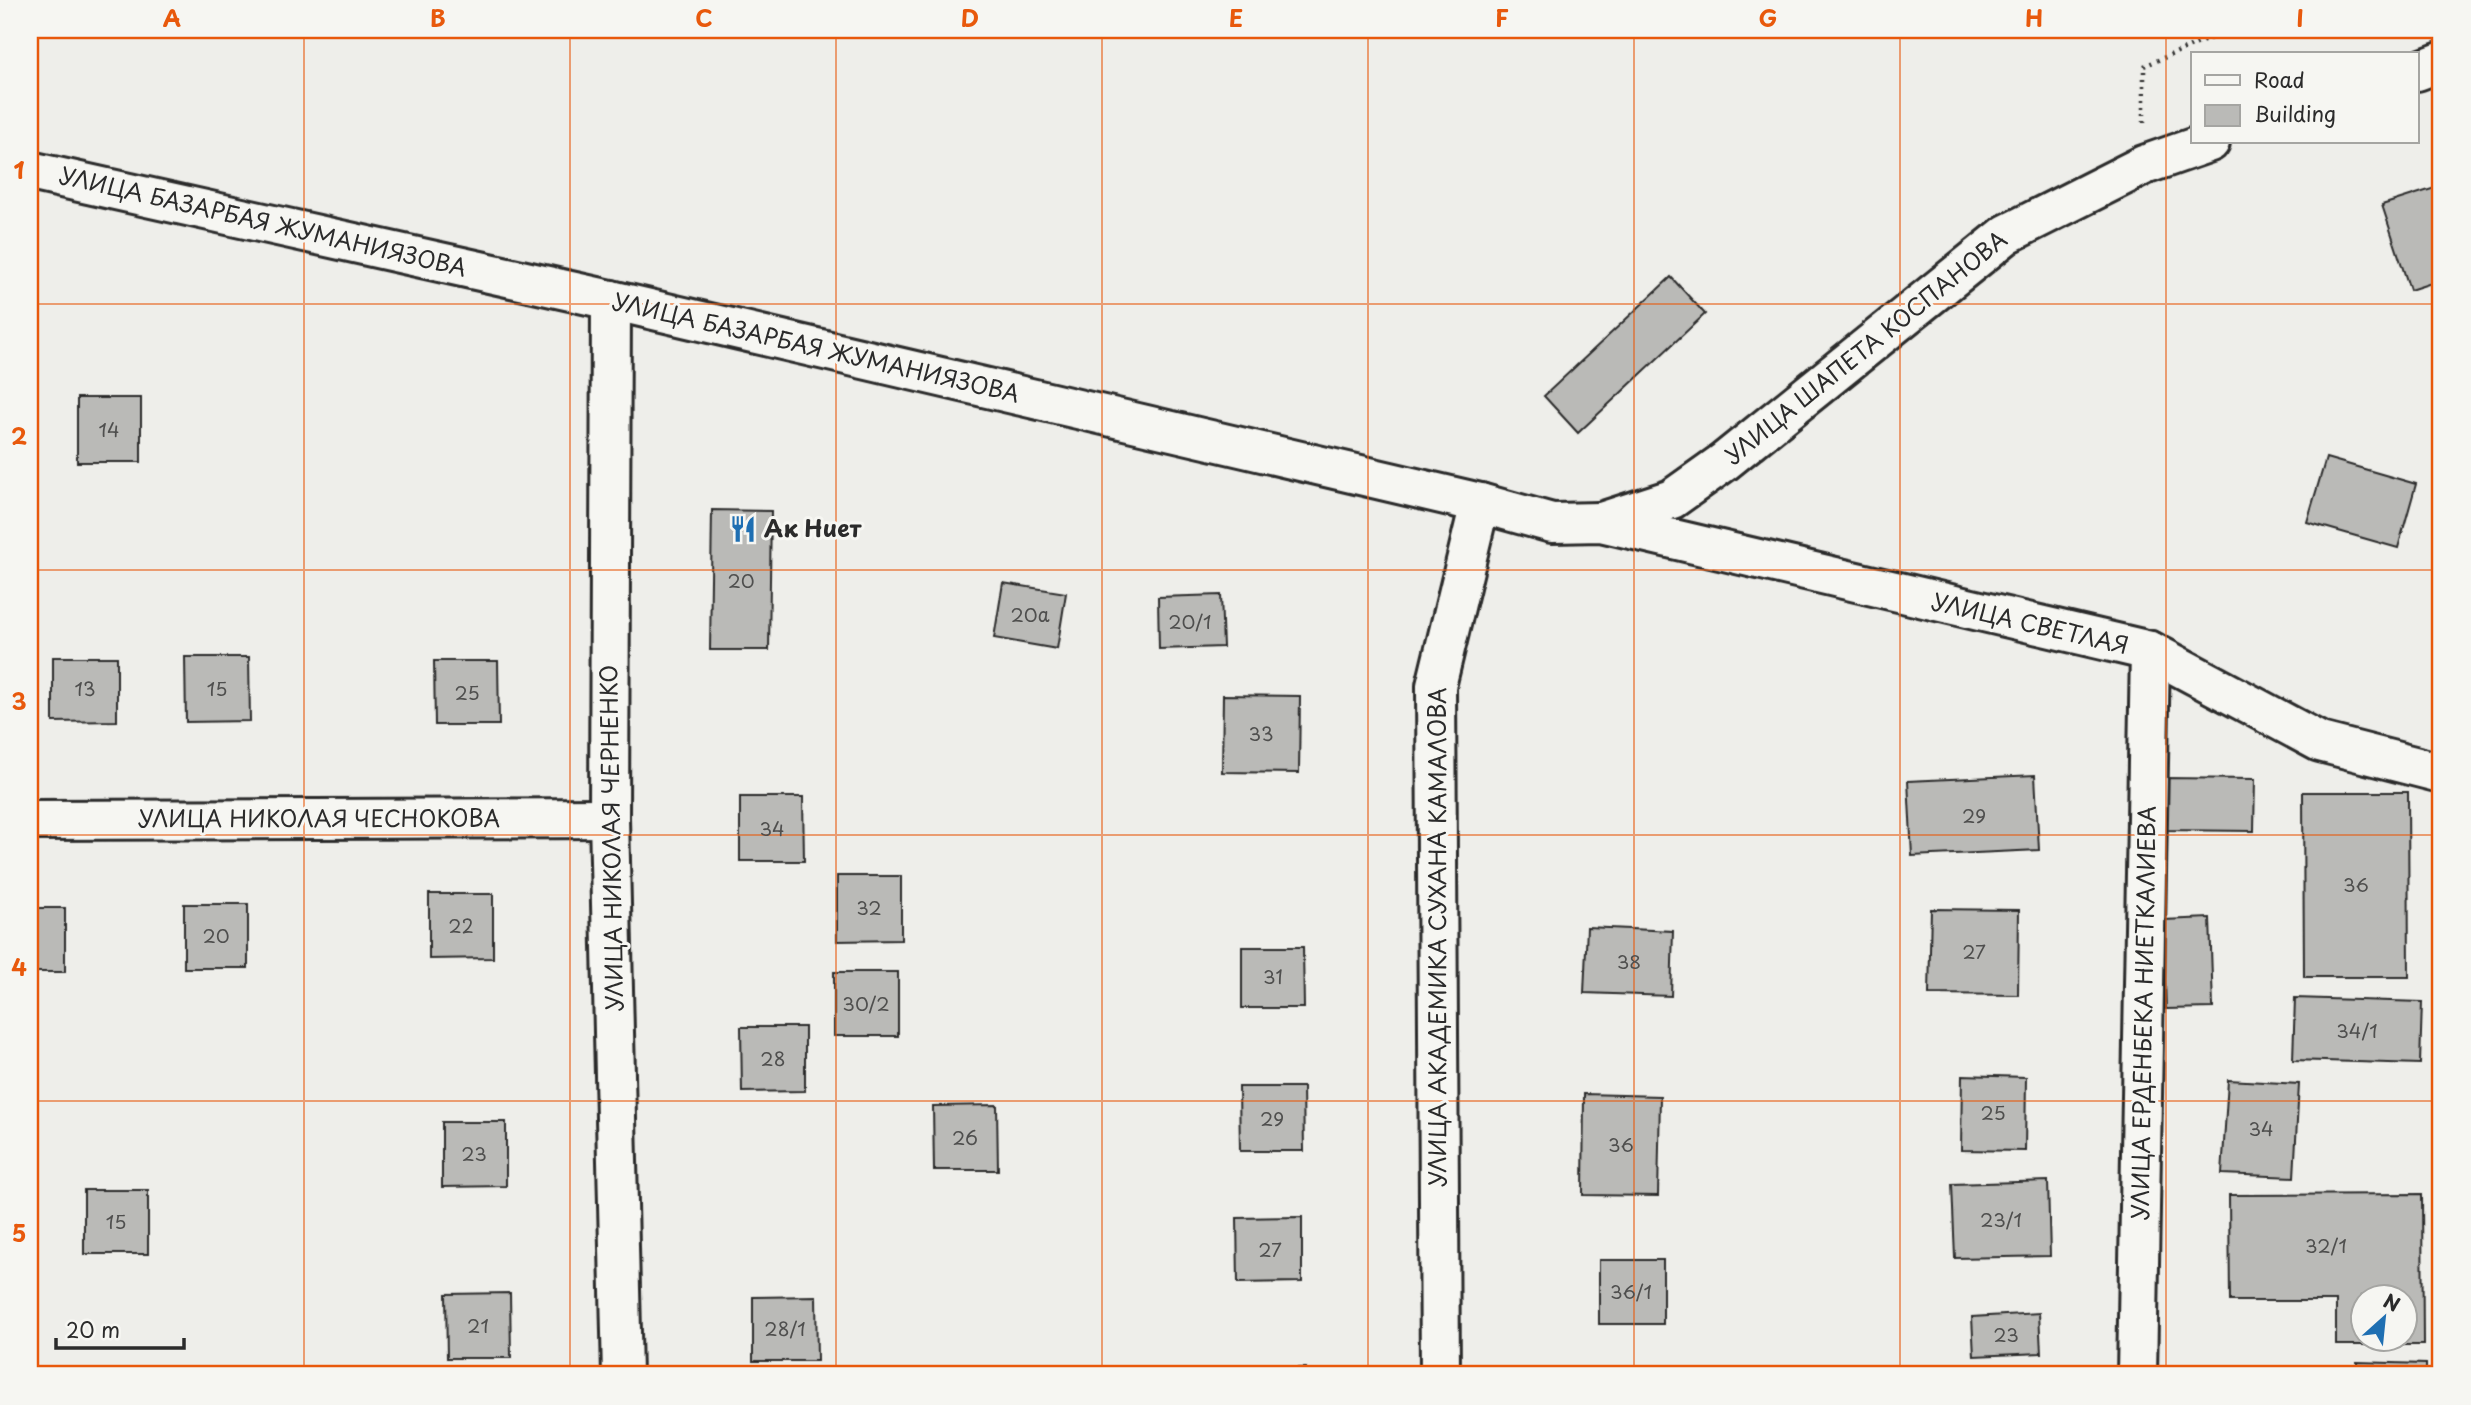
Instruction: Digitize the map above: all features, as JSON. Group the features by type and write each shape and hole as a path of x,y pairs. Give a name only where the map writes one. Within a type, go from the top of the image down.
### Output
{"street":[{"path":"2418,71 2441,62"},
{"name":"УЛИЦА ШАПЕТА КОСПАНОВА","path":"1601,522 1672,499 1724,462 2007,234 2144,165 2204,144"},
{"name":"УЛИЦА БАЗАРБАЯ ЖУМАНИЯЗОВА","path":"30,170 611,300 1480,503 1552,523 1601,522"},
{"name":"УЛИЦА НИКОЛАЯ ЧЕРНЕНКО","path":"611,300 609,818 622,1375"},
{"name":"УЛИЦА АКАДЕМИКА СУХАНА КАМАЛОВА","path":"1440,1375 1436,686 1480,503"},
{"name":"УЛИЦА СВЕТЛАЯ","path":"1601,522 2150,651 2320,742 2441,773"},
{"name":"УЛИЦА ЕРДЕНБЕКА НИЕТКАЛИЕВА","path":"2137,1375 2150,651"},
{"name":"УЛИЦА НИКОЛАЯ ЧЕСНОКОВА","path":"30,820 609,818"}],"path":[{"path":"2144,165 2144,66 2231,30"}],"building":[{"path":"2441,186 2441,280 2410,290 2382,205"},
{"path":"1671,277 1705,314 1578,433 1544,396"},
{"path":"77,398 141,398 141,462 77,462"},
{"path":"2326,458 2416,484 2398,548 2307,522"},
{"path":"712,510 771,511 769,650 710,650"},
{"path":"1003,583 1066,593 1057,649 994,638"},
{"path":"1221,595 1223,647 1159,649 1158,597"},
{"path":"53,657 117,657 117,721 53,722"},
{"path":"185,657 249,657 250,721 186,722"},
{"path":"434,661 498,661 499,725 435,725"},
{"path":"1223,695 1300,696 1299,773 1222,772"},
{"path":"2035,775 2039,850 1912,856 1908,781"},
{"path":"2163,778 2255,779 2254,831 2162,830"},
{"path":"2303,792 2408,792 2409,977 2304,977"},
{"path":"740,797 803,797 804,861 740,861"},
{"path":"837,876 901,876 901,940 837,941"},
{"path":"429,894 493,894 493,958 429,959"},
{"path":"184,904 248,904 248,968 184,968"},
{"path":"30,908 65,908 65,972 30,972"},
{"path":"1931,909 2019,910 2018,995 1929,994"},
{"path":"2210,918 2213,1008 2166,1009 2163,920"},
{"path":"1587,927 1673,931 1671,996 1584,993"},
{"path":"1242,947 1303,947 1304,1008 1242,1008"},
{"path":"834,972 898,972 898,1036 834,1036"},
{"path":"2295,998 2422,1002 2420,1064 2293,1060"},
{"path":"741,1027 805,1027 805,1091 742,1092"},
{"path":"1962,1075 2026,1077 2025,1151 1961,1150"},
{"path":"2228,1080 2299,1084 2294,1177 2222,1174"},
{"path":"1239,1087 1303,1087 1304,1151 1240,1151"},
{"path":"1584,1094 1660,1096 1658,1196 1583,1195"},
{"path":"997,1105 998,1170 934,1170 933,1106"},
{"path":"442,1122 506,1122 506,1186 442,1187"},
{"path":"2048,1181 2050,1256 1955,1258 1952,1184"},
{"path":"84,1190 148,1190 148,1254 84,1254"},
{"path":"2422,1194 2423,1345 2418,1345 2418,1282 2348,1282 2348,1345 2336,1345 2336,1301 2230,1301 2229,1195"},
{"path":"1302,1217 1302,1282 1238,1283 1237,1218"},
{"path":"1599,1260 1663,1260 1663,1324 1599,1324"},
{"path":"510,1293 511,1358 447,1358 446,1294"},
{"path":"816,1296 817,1361 753,1361 753,1297"},
{"path":"2039,1313 2041,1353 1974,1356 1972,1317"},
{"path":"2357,1362 2426,1364 2426,1375 2357,1375"},
{"path":"1242,1368 1306,1368 1306,1375 1242,1375"}],"place":[{"name":"Ак Ниет","path":"743,529"}]}
